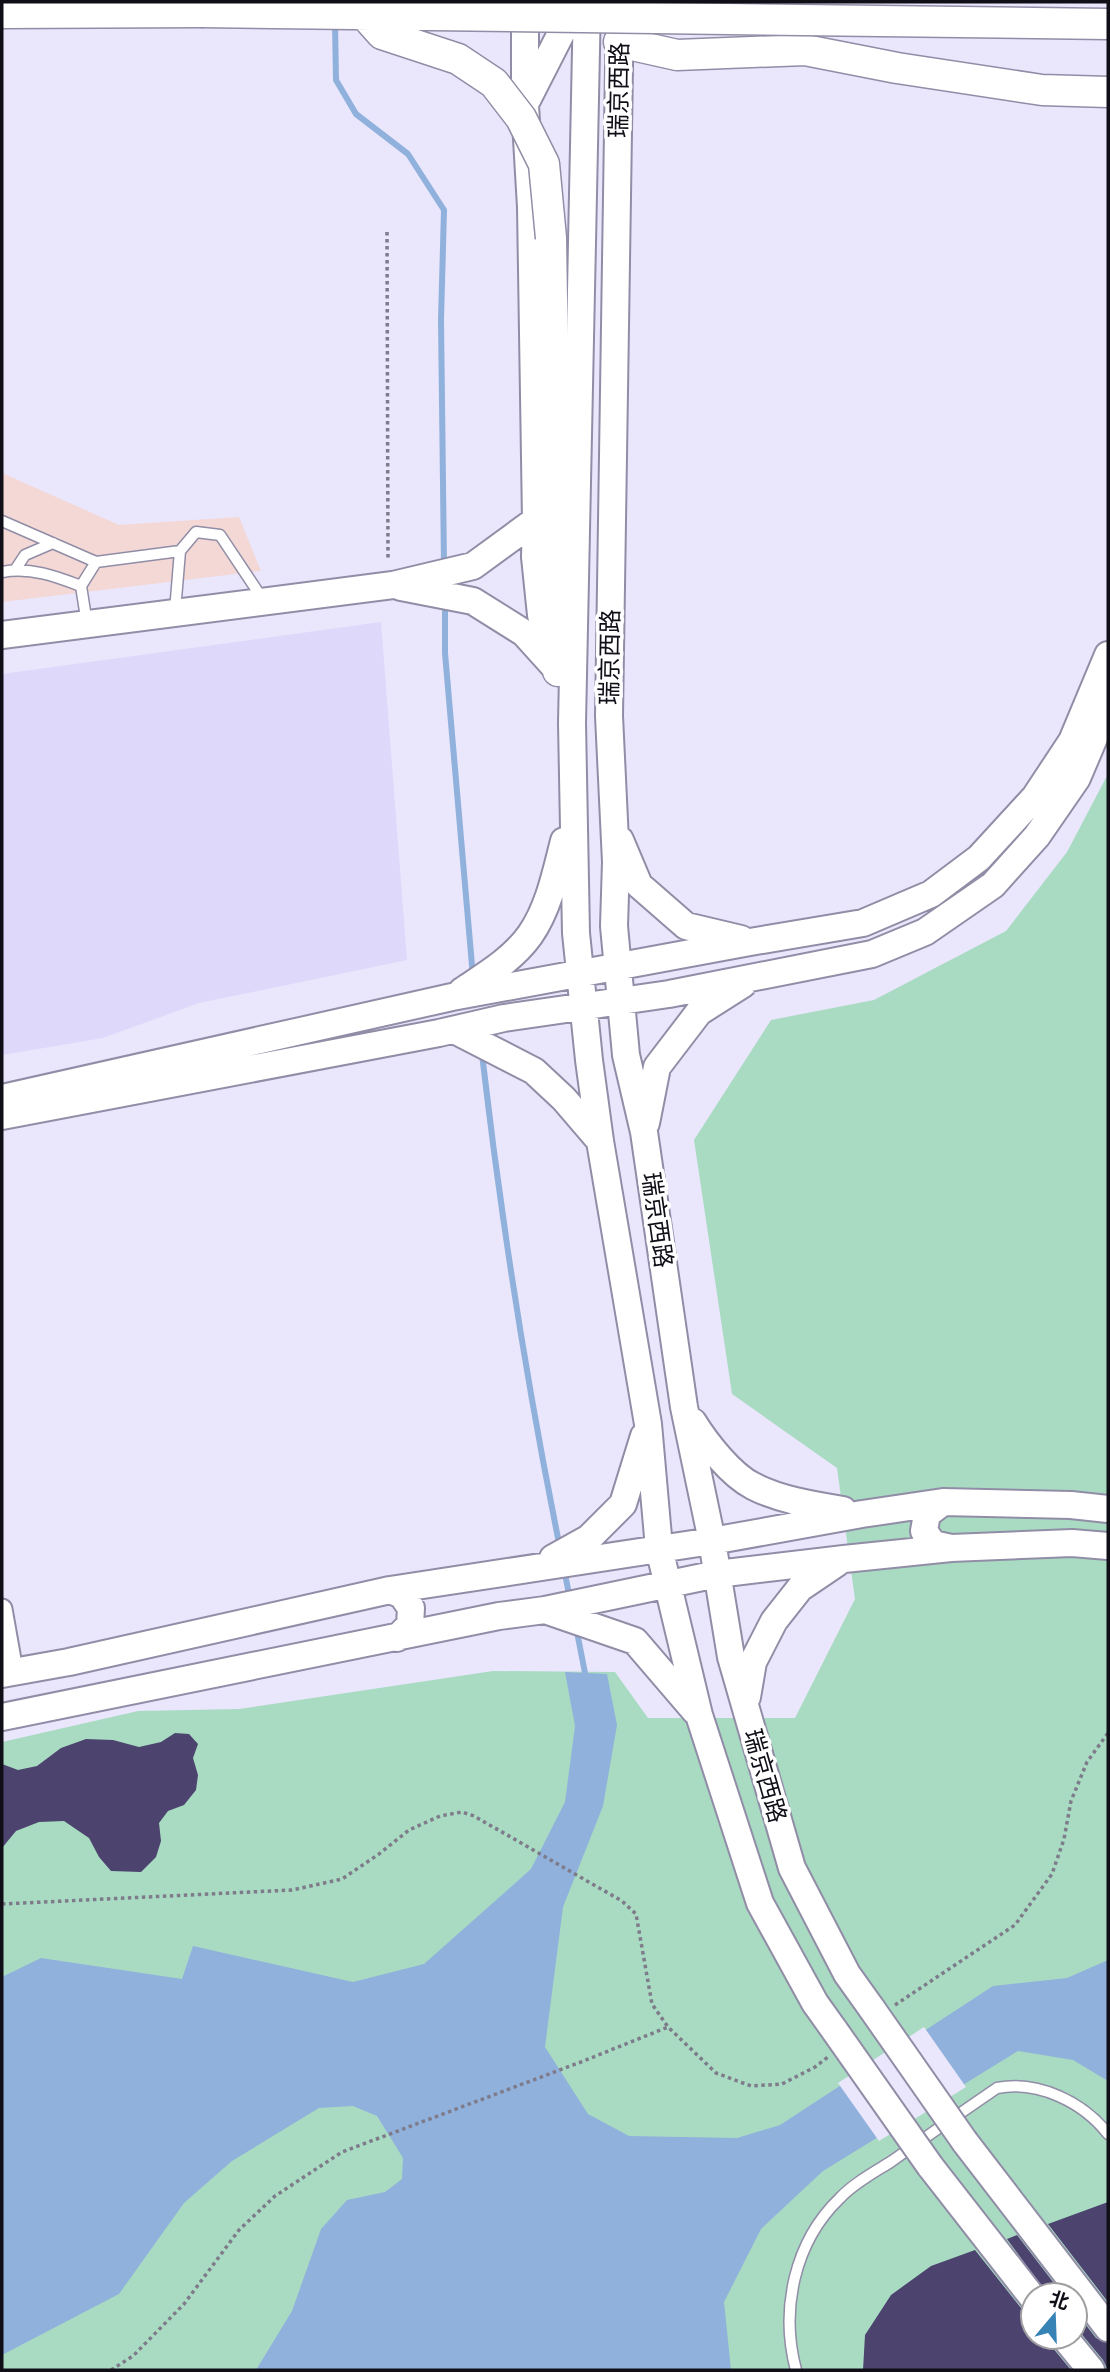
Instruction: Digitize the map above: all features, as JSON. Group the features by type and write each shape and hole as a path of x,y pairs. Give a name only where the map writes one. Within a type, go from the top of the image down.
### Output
{"main road":[{"path":"2,13 201,12 1108,24"},
{"path":"365,15 382,34 458,59 494,83 521,118 544,164 551,238 558,671"},
{"path":"619,42 677,55 805,50 897,68 1042,90 1108,92"}],"street":[{"path":"525,2 525,105 531,207 535,556 541,615 572,723"},
{"path":"525,105 577,2"},
{"name":"瑞京西路","path":"587,2 572,723 576,933 600,1141 648,1424 659,1548 699,1715 760,1903 835,2041 965,2214 1019,2281"},
{"name":"瑞京西路","path":"620,2 609,716 614,826 614,926 626,1055 644,1132 684,1407 712,1541 731,1657 792,1868 847,1973 883,2007 965,2142 1108,2328"},
{"path":"2,635 394,585 472,566 536,520"},
{"path":"394,585 473,601 524,633 558,671"},
{"path":"2,1098 445,999 501,976 580,974 863,923 931,894 979,858 1035,797 1072,741 1108,654"},
{"path":"2,1116 504,1018 669,994 872,954 925,932 993,885 1037,836 1077,778 1108,705"},
{"path":"501,976 530,935 551,891 572,812"},
{"path":"614,826 639,885 686,926 750,942"},
{"path":"644,1132 657,1067 699,1012 758,975"},
{"path":"447,1031 534,1071 564,1099 600,1141"},
{"path":"684,1407 709,1449 751,1485 804,1504 862,1514"},
{"path":"538,1566 589,1538 623,1504 648,1424"},
{"path":"943,1502 927,1514 924,1531 933,1544 951,1548"},
{"path":"2,1609 8,1672 69,1662 390,1590 712,1541 862,1514 943,1502 1071,1505 1108,1509"},
{"path":"2,1717 717,1574 951,1548 1072,1543 1108,1546"},
{"path":"745,1706 753,1662 774,1621 800,1588 844,1559"},
{"path":"390,1590 402,1595 411,1608 410,1625 397,1638"},
{"path":"545,1610 635,1642 699,1715"},
{"path":"1075,2351 1091,2370"}],"lane":[{"path":"2,521 96,562 180,551"},
{"path":"175,613 180,551 196,532 220,535 264,602"},
{"path":"15,570 25,555 53,543"},
{"path":"87,624 81,586 96,562"},
{"path":"2,572 15,570 47,573 81,586"},
{"path":"796,2370 790,2346 790,2298 800,2254 816,2227 840,2197 998,2088 1012,2085 1048,2091 1100,2123 1108,2134"}],"path":[{"path":"387,232 388,559"},
{"path":"883,2007 1015,1925 1052,1874 1064,1839 1071,1801 1087,1762 1108,1733"},
{"path":"2,1904 292,1890 342,1879 410,1830 440,1816 462,1812 622,1901 636,1914 652,2004 668,2027 716,2073 751,2086 782,2084 815,2067 835,2041"},
{"path":"111,2370 133,2356 184,2304 239,2230 275,2196 342,2152 668,2027"}],"shaded area":[{"path":"2,473 119,525 239,517 261,571 2,602"},
{"path":"381,622 407,960 199,1003 103,1038 2,1055 2,674"}],"green space":[{"path":"1108,774 1108,2370 2,2370 2,1742 138,1711 239,1709 493,1671 615,1672 648,1718 795,1718 855,1599 837,1468 732,1394 694,1140 771,1020 874,1000 1006,931 1067,852"}],"water":[{"path":"565,1672 607,1674 617,1725 603,1806 563,1907 545,2047 588,2114 629,2136 737,2138 780,2125 993,1986 1067,1978 1108,1960 1108,2081 1073,2060 1018,2051 823,2171 761,2229 724,2302 731,2370 256,2370 292,2311 321,2229 347,2200 385,2192 402,2179 403,2158 377,2116 353,2106 319,2108 232,2161 184,2203 119,2294 2,2355 2,1977 41,1958 182,1979 193,1946 353,1982 424,1964 531,1869 565,1802 575,1726"}],"pier":[{"path":"924,2027 966,2087 879,2141 838,2083"}],"building":[{"path":"175,1733 189,1734 198,1744 193,1758 198,1775 196,1790 184,1805 168,1811 159,1823 161,1841 156,1857 141,1872 111,1871 99,1857 89,1838 64,1821 39,1822 16,1831 2,1848 2,1764 18,1770 37,1766 61,1748 86,1739 113,1740 139,1747 161,1742"},
{"path":"1108,2202 1108,2302 1048,2224"},
{"path":"1017,2235 1052,2281 1038,2281 1007,2239"},
{"path":"975,2250 1019,2305 1019,2351 1055,2351 1071,2370 863,2370 865,2335 891,2295 931,2266"},
{"path":"1089,2329 1096,2338 1108,2343 1108,2370 1089,2343"}],"waterway":[{"path":"335,23 336,80 356,114 408,154 444,210 441,320 444,565"},
{"path":"445,601 445,653 473,977"},
{"path":"482,1054 516,1302 560,1548"},
{"path":"564,1569 570,1599"},
{"path":"576,1627 586,1678"}]}
